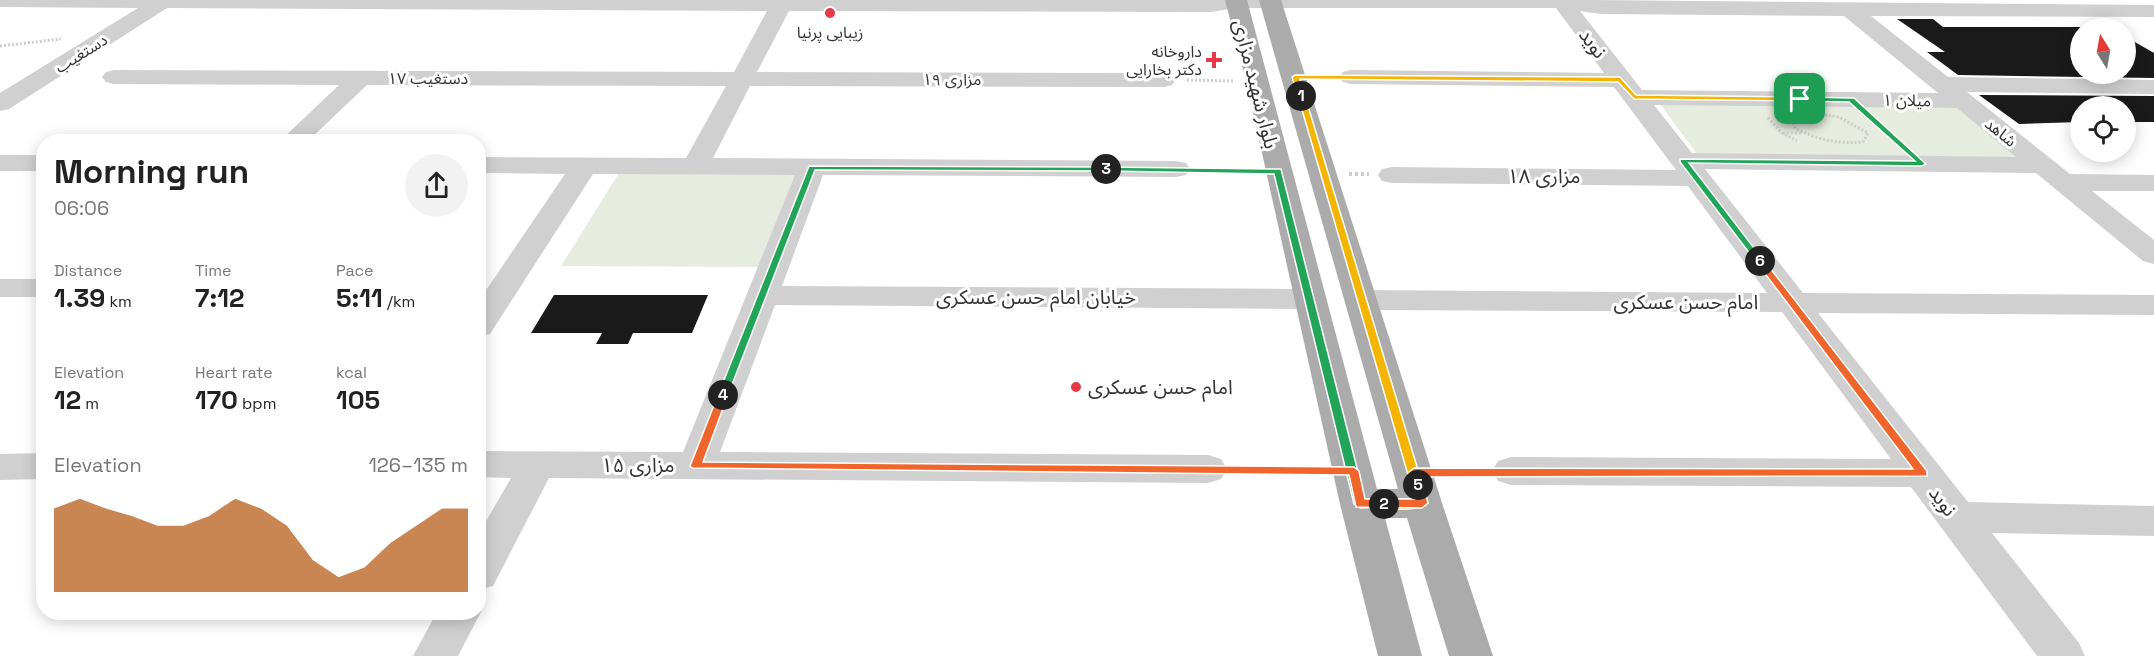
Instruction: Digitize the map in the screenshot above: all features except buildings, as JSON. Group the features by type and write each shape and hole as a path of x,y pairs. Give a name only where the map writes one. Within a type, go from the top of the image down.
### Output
{"main road":[{"name":"بلوار شهید مزاری","path":"1233,1 1258,81 1278,171 1400,656"},
{"name":"بلوار شهید مزاری","path":"1270,1 1325,173 1361,300 1471,656"},
{"path":"1357,488 1418,488"}],"street":[{"path":"1964,0 2147,4"},
{"path":"0,1 1211,6 1233,1 1568,1 1601,8 1849,9 2147,4"},
{"name":"نوید","path":"1568,1 1627,88 2062,656"},
{"name":"دستغیب","path":"0,104 162,2"},
{"path":"695,166 781,4"},
{"name":"شاهد","path":"1849,9 2154,255"},
{"name":"دستغیب ۱۷","path":"114,77 741,79"},
{"name":"میلان ۱","path":"1351,77 1627,88 1749,98 1963,101"},
{"path":"300,134 360,78"},
{"name":"مزاری ۱۹","path":"741,79 1164,80"},
{"path":"1941,84 2154,87"},
{"name":"مزاری ۱۸","path":"1392,175 1689,169 1837,162 2042,165"},
{"path":"0,163 36,163"},
{"path":"486,165 1176,169"},
{"path":"490,291 584,166"},
{"path":"696,466 812,167"},
{"path":"2064,182 2154,183"},
{"path":"0,288 36,288"},
{"name":"خیابان امام حسن عسکری","path":"762,295 1310,299"},
{"name":"امام حسن عسکری","path":"1361,300 2154,305"},
{"name":"مزاری ۱۵","path":"486,464 1208,469"},
{"path":"486,559 537,465"},
{"path":"0,467 36,466"},
{"path":"1511,471 1923,473"},
{"path":"1956,517 2154,520"},
{"path":"435,656 455,620"}],"path":[{"path":"0,46 11,46 39,39 103,39"},
{"path":"1164,80 1258,81"},
{"path":"1749,98 1782,133 1837,162"},
{"path":"1851,100 1922,164"},
{"path":"1782,133 1804,133 1815,139 1842,144 1863,142 1868,133 1854,122 1830,113 1805,112 1791,118 1795,128 1804,133"},
{"path":"1176,169 1278,171"},
{"path":"1325,173 1392,175"},
{"path":"1208,469 1357,488"},
{"path":"1418,488 1511,471"}],"shaded area":[{"path":"1660,104 1962,108 2024,159 1697,154"},
{"path":"619,173 799,173 763,267 561,266"}],"place":[{"name":"زیبایی پرنیا","path":"830,13"},
{"name":"داروخانه دکتر بخارایی","path":"1214,60"},
{"name":"امام حسن عسکری","path":"1076,387"}],"route":[{"path":"1800,99 1634,97 1620,80 1295,77 1422,503 1360,504 1354,471 1278,171 812,167 696,466 1354,471 1360,504 1422,503 1414,472 1923,473 1683,161 1922,164 1851,100 1800,99"}]}
